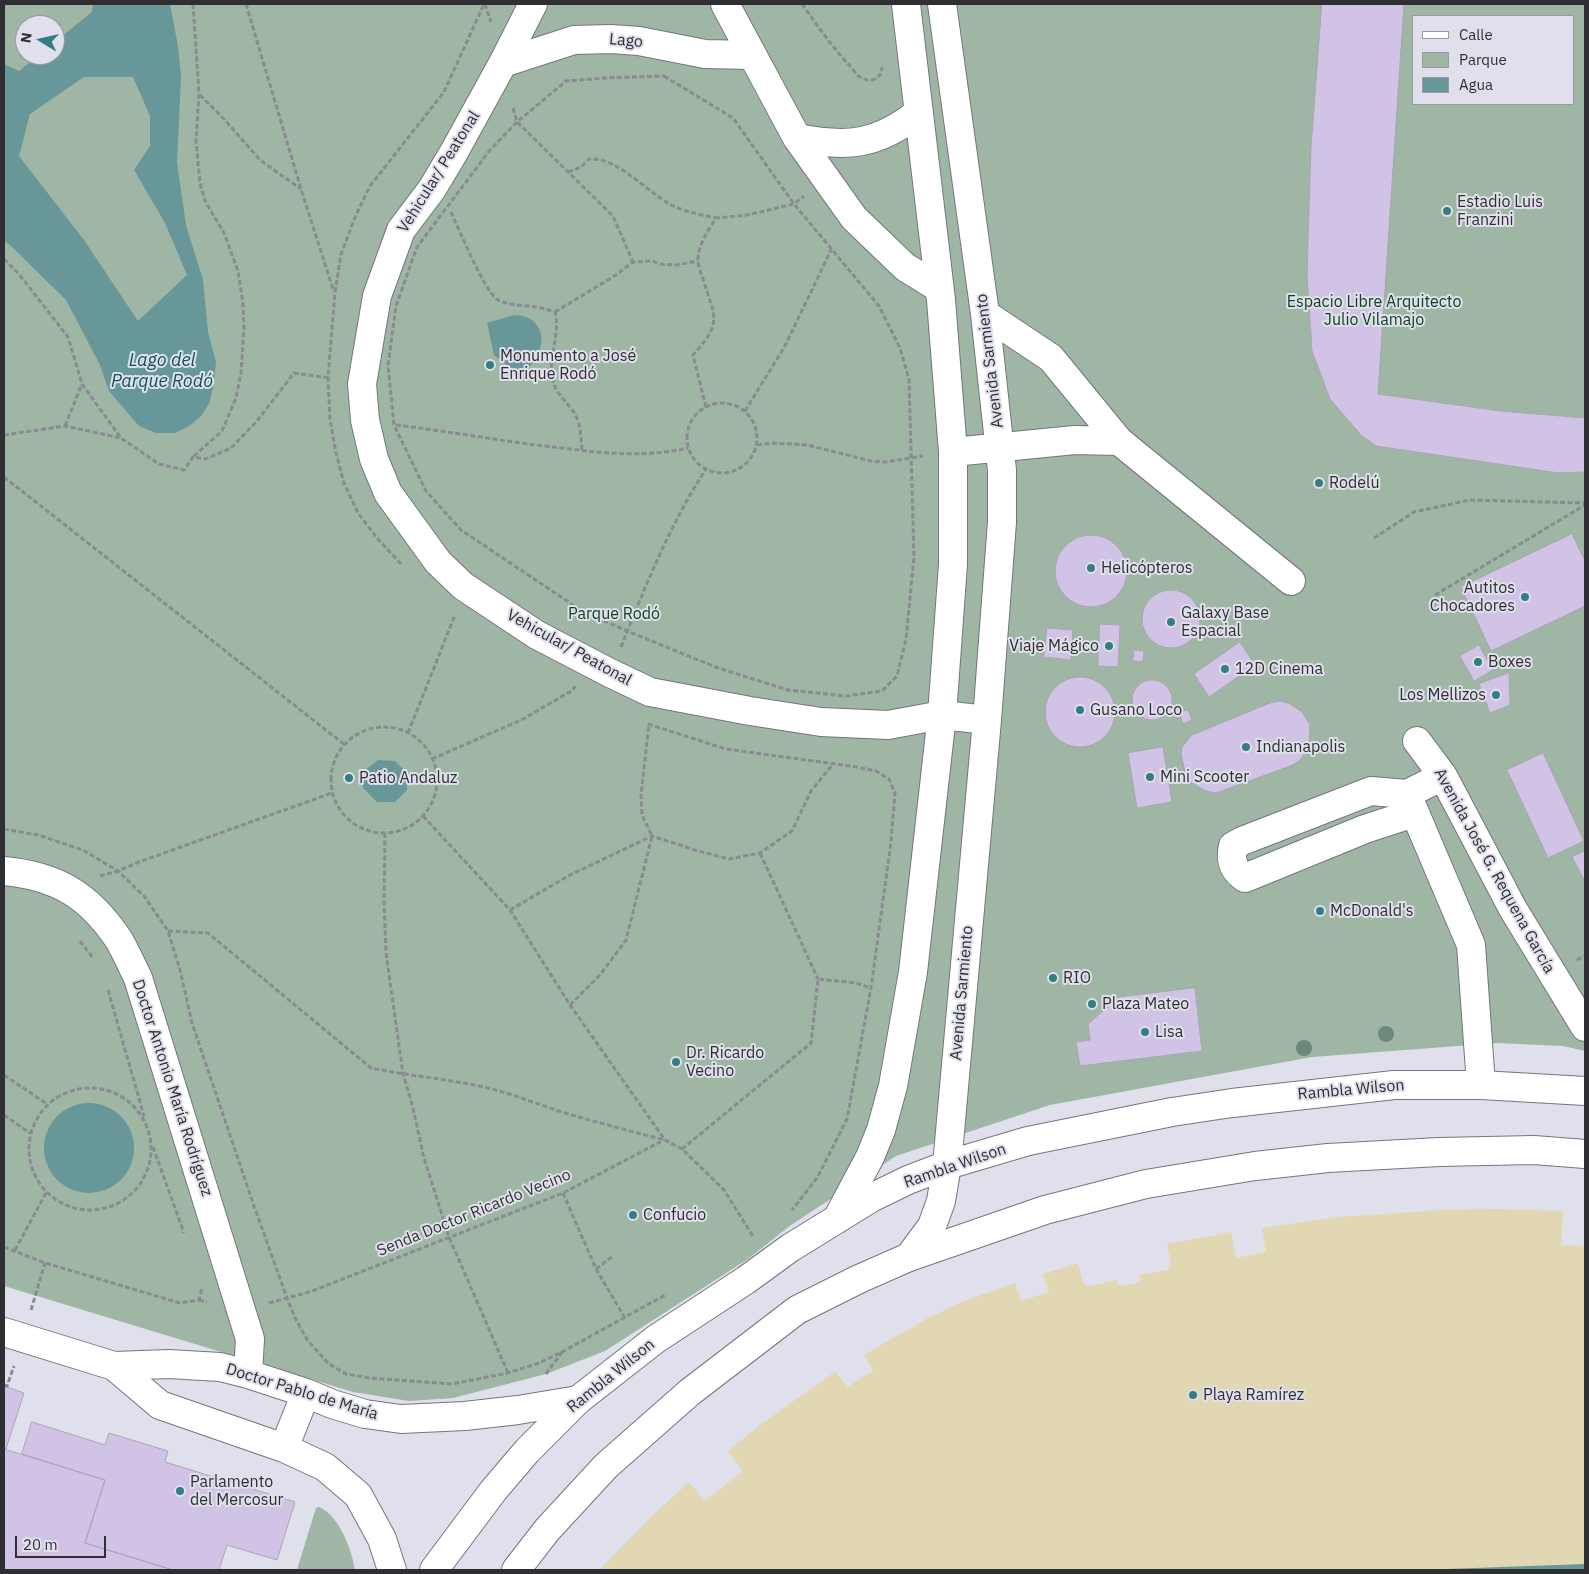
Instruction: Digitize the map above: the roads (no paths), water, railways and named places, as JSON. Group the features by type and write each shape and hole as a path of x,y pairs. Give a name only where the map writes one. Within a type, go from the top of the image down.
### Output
{"street":[{"name":"Vehicular/ Peatonal","path":"533,4 503,63 436,182 402,230 377,296 362,384 365,420 374,459 388,493 438,562 463,586 537,635 650,692 821,722 888,725 942,715"},
{"path":"725,4 797,138 854,218 905,267 939,288"},
{"path":"837,1219 870,1157 881,1130 894,1086 913,972 942,715 952,564 953,452 939,288 906,4"},
{"name":"Avenida Sarmiento","path":"909,1258 932,1226 941,1201 947,1165 987,720 1002,522 1000,447 985,314 942,4"},
{"name":"Lago","path":"503,63 574,40 611,39 639,41 705,54 752,55"},
{"path":"797,138 845,144 868,140 888,133 919,112"},
{"path":"985,314 1051,358 1119,441 1291,581"},
{"path":"953,452 1075,440 1119,441"},
{"path":"942,715 987,720"},
{"name":"Avenida José G. Requena García","path":"1417,741 1443,776 1513,909 1585,1027"},
{"path":"1411,803 1371,791 1242,841 1234,846 1231,854 1233,866 1238,874 1245,878 1365,829 1411,803 1443,776"},
{"path":"1411,803 1471,945 1481,1085"},
{"name":"Doctor Antonio María Rodríguez","path":"4,871 43,877 64,886 84,899 119,941 138,978 250,1339 248,1374"},
{"name":"Rambla Wilson","path":"434,1570 492,1490 526,1451 578,1400 656,1340 790,1248 878,1195 947,1165 1028,1141 1172,1112 1232,1103 1394,1085 1481,1085 1585,1091"},
{"path":"516,1570 547,1530 606,1466 690,1392 797,1310 859,1279 909,1258 1045,1210 1146,1184 1255,1166 1328,1158 1439,1152 1534,1150 1585,1154"},
{"name":"Doctor Pablo de María","path":"4,1332 114,1366 169,1364 220,1367 248,1374 365,1414 401,1419 465,1416 578,1400"},
{"name":"Doctor Pablo de María","path":"114,1366 160,1405 284,1448 326,1467 358,1496 382,1538 392,1570"},
{"path":"284,1448 306,1393"}],"water":[{"name":"Lago del Parque Rodó","path":"93,4 170,4 178,46 181,77 177,163 186,225 203,280 208,332 216,362 209,404 201,416 189,426 175,433 156,433 139,426 109,391 100,365 66,300 4,241 4,64 19,71 26,65 65,65 65,34 92,12","holes":["84,77 133,77 150,116 150,146 134,170 165,223 187,275 138,321 84,240 19,156 30,114"]},
{"path":"514,315 525,316 531,319 538,327 542,340 538,353 522,377 494,355 487,323"},
{"path":"378,760 395,761 407,773 407,790 395,802 377,802 363,788 364,771"},
{"path":"89,1103 106,1107 121,1116 130,1131 134,1148 130,1165 121,1180 106,1189 89,1193 72,1189 57,1180 48,1165 44,1148 48,1131 57,1116 72,1107"},
{"path":"1585,1564 1585,1570 1440,1570 1447,1569"}],"place":[{"name":"Estadio Luis Franzini","path":"1447,211"},
{"name":"Monumento a José Enrique Rodó","path":"490,365"},
{"name":"Rodelú","path":"1319,483"},
{"name":"Helicópteros","path":"1091,568"},
{"name":"Autitos Chocadores","path":"1525,597"},
{"name":"Galaxy Base Espacial","path":"1171,622"},
{"name":"Viaje Mágico","path":"1109,646"},
{"name":"Boxes","path":"1478,662"},
{"name":"12D Cinema","path":"1225,669"},
{"name":"Los Mellizos","path":"1496,695"},
{"name":"Gusano Loco","path":"1080,710"},
{"name":"Indianapolis","path":"1246,747"},
{"name":"Mini Scooter","path":"1150,777"},
{"name":"Patio Andaluz","path":"349,778"},
{"name":"McDonald's","path":"1320,911"},
{"name":"RIO","path":"1053,978"},
{"name":"Plaza Mateo","path":"1092,1004"},
{"name":"Lisa","path":"1145,1032"},
{"name":"Dr. Ricardo Vecino","path":"676,1062"},
{"name":"Confucio","path":"633,1215"},
{"name":"Playa Ramírez","path":"1193,1395"},
{"name":"Parlamento del Mercosur","path":"180,1491"}],"park label":[{"name":"Espacio Libre Arquitecto Julio Vilamajo","path":"1374,311"},
{"name":"Parque Rodó","path":"614,614"}]}
